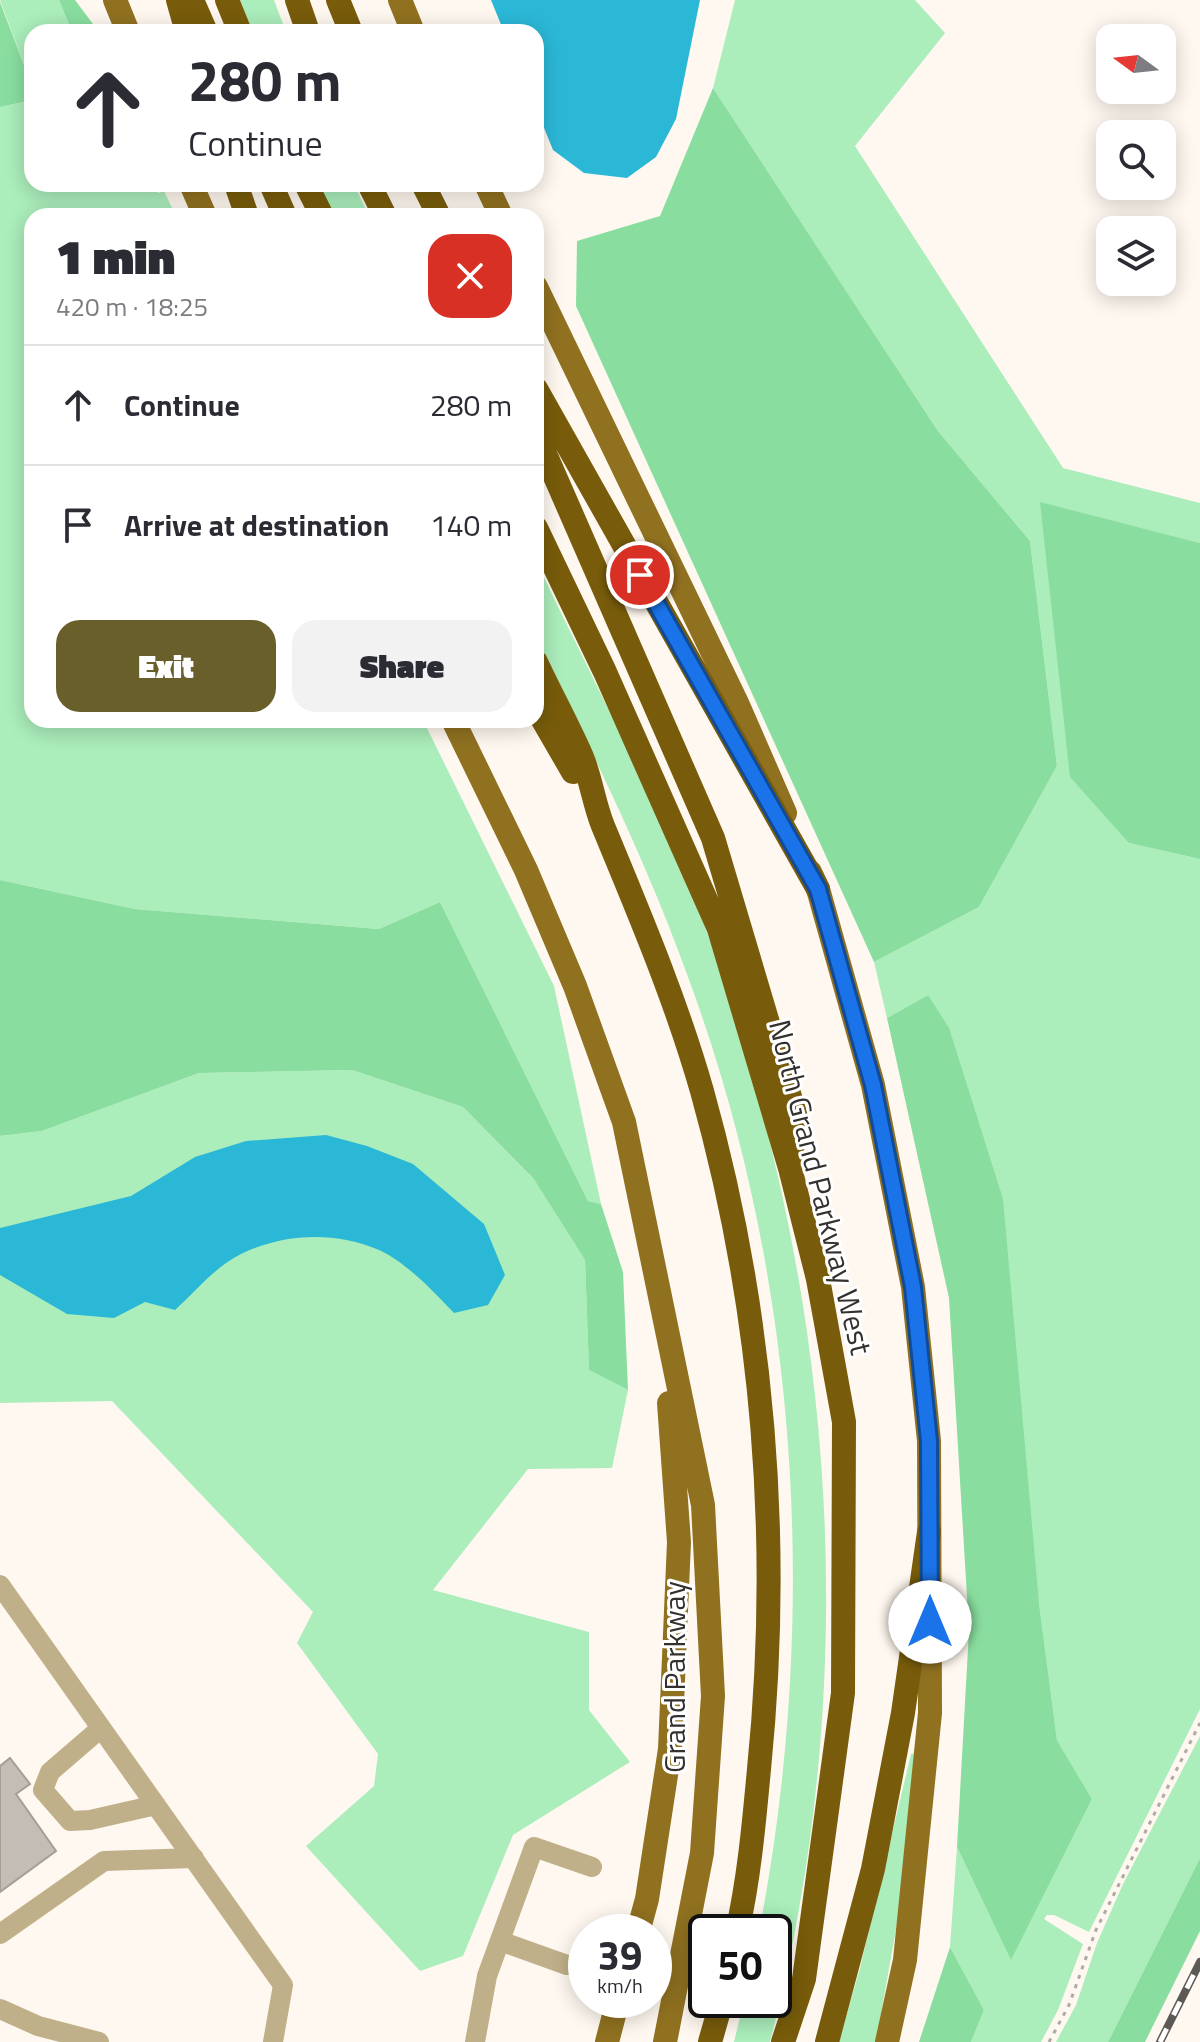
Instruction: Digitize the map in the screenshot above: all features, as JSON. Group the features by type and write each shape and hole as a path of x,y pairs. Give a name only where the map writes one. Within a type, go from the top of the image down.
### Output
{"highway":[{"path":"178,0 185,24"},
{"path":"192,0 202,24"},
{"path":"227,0 237,24"},
{"path":"297,0 305,24"},
{"path":"338,0 348,24"},
{"path":"544,403 818,889"},
{"path":"544,451 713,838 796,1117 790,1168"},
{"name":"North Grand Parkway West","path":"544,545 605,672 719,929 790,1168 818,1279 844,1422 843,1693 804,1979 783,2042"},
{"path":"544,679 583,759 601,821 650,937 702,1091 737,1245 762,1403 770,1593 767,1691 754,1818 740,1914"},
{"path":"544,722 601,821"},
{"path":"827,2042 873,1869 903,1713 929,1532"},
{"path":"710,2042 717,2018"}],"main road":[{"path":"115,0 125,24"},
{"path":"400,0 410,24"},
{"name":"North Grand Parkway West","path":"544,304 737,703 818,889 873,1085 913,1287 929,1441 930,1713 905,1960 887,2042"},
{"path":"457,728 526,870 575,986 624,1122 663,1313 679,1542 670,1749 643,1914"},
{"name":"Grand Parkway","path":"663,1313 703,1505 713,1696 702,1853 665,2042"},
{"path":"607,2042 613,2018"}],"lane":[{"path":"0,1585 283,1985 273,2042"},
{"path":"101,1728 50,1772 43,1790 70,1821 90,1820 156,1805"},
{"path":"475,2042 487,1976 534,1847 592,1867"},
{"path":"0,1934 104,1861 194,1858"},
{"path":"500,1941 567,1965"},
{"path":"0,2009 38,2026 99,2042"}],"path":[{"path":"1049,2042 1069,2005 1096,1930 1200,1723"}],"green space":[{"path":"0,0 59,0 69,24 24,24 24,64"},
{"path":"59,0 75,0 93,24 69,24"},
{"path":"240,0 274,0 283,24 250,24"},
{"path":"735,0 915,0 945,33 855,146 1063,468 1200,503 1200,543 1041,503 1129,843 1200,859 1200,1709 1089,1932 1054,1915 1047,1915 1044,1919 1083,1944 1058,2010 1041,2042 971,2042 984,2010 950,1947 957,1847 1011,1959 1092,1799 1057,1740 1039,1603 928,995 887,1018 874,962 979,907 1057,766 1030,541 938,431 713,88"},
{"path":"0,2 24,65 24,102 0,107"},
{"path":"713,88 938,431 1030,541 1057,766 979,907 874,962 576,306 577,241 660,216"},
{"path":"24,102 24,192 164,192 172,208 24,208 24,728 427,728 554,986 601,1204 588,1201 440,902 379,929 135,909 0,880 0,107"},
{"path":"322,192 358,192 365,208 330,208"},
{"path":"1040,502 1200,543 1200,859 1129,843 1070,777"},
{"path":"544,577 649,796 714,952 774,1159 799,1283 817,1410 825,1537 825,1664 816,1791 792,1944 792,1914 762,1914 778,1813 789,1692 793,1571 788,1450 776,1329 755,1209 726,1092 688,977 653,887 544,652"},
{"path":"0,880 135,909 379,929 440,902 588,1201 601,1204 623,1272 628,1390 589,1370 585,1260 533,1178 463,1107 352,1070 199,1073 42,1131 0,1136"},
{"path":"928,995 949,1028 1003,1199 1039,1603 1057,1740 1092,1799 1011,1960 957,1847 969,1630 949,1298 887,1018"},
{"path":"352,1070 463,1107 533,1178 585,1260 589,1370 628,1390 612,1468 528,1469 433,1590 589,1632 589,1710 630,1762 513,1835 463,1956 420,1971 306,1846 374,1786 378,1754 297,1643 313,1612 112,1401 0,1403 0,1136 42,1131 199,1073"},
{"path":"1200,1736 1200,1858 1108,2042 1056,2042 1076,2005 1097,1943 1123,1884"},
{"path":"915,1753 904,1884 876,2042 839,2042 860,1968 911,1754"},
{"path":"1200,1858 1200,1931 1145,2042 1108,2042"},
{"path":"950,1947 984,2010 971,2042 919,2042"},
{"path":"740,2018 775,2018 770,2042 734,2042"}],"water":[{"path":"491,0 700,0 676,119 656,157 627,178 584,173 553,150 544,128 544,24 501,24"},
{"path":"326,1135 367,1146 413,1164 484,1224 505,1275 488,1305 454,1313 419,1278 389,1255 362,1244 327,1237 292,1238 257,1247 223,1265 175,1310 145,1302 114,1318 67,1314 0,1275 0,1228 131,1196 195,1157 246,1141"}],"building":[{"path":"10,1758 30,1784 16,1794 56,1851 0,1892 0,1766"}],"railway":[{"path":"1160,2042 1200,1962"}],"route":[{"path":"640,575 818,889 873,1085 913,1287 929,1441 930,1622"}]}
